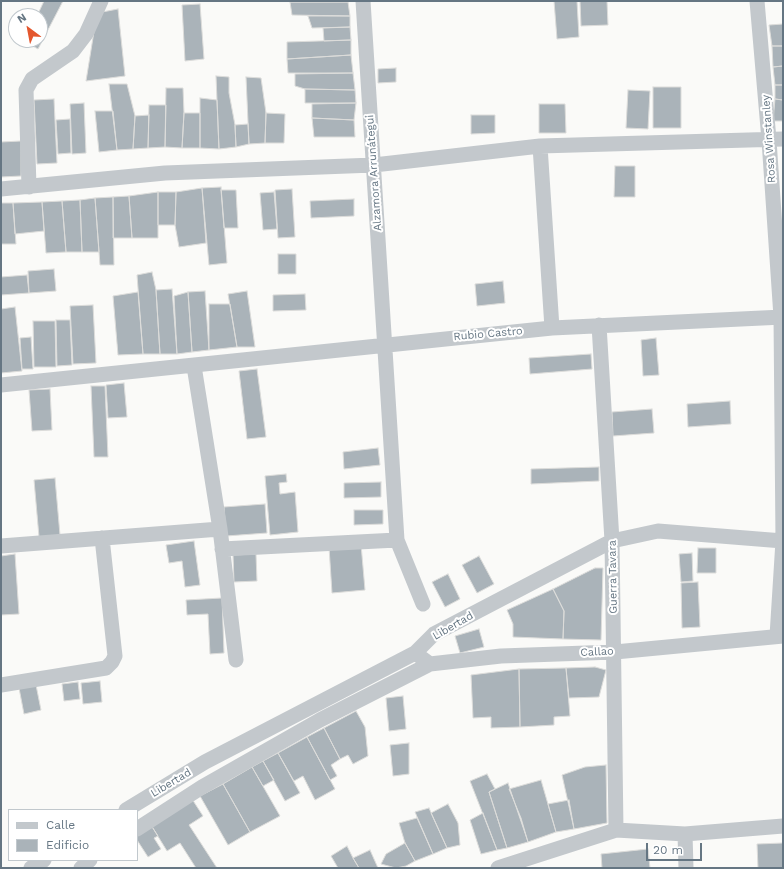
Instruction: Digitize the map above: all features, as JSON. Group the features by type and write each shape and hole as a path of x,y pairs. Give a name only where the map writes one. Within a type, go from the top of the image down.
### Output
{"street":[{"name":"Alzamora Arrunátegui","path":"363,1 397,540 423,604"},
{"name":"Rosa Winstanley","path":"757,1 776,139 782,317 783,541 780,636"},
{"path":"29,187 26,90 32,79 72,51 86,34 99,2"},
{"path":"1,189 165,174 374,165 540,146 776,139"},
{"path":"540,146 552,328"},
{"name":"Rubio Castro","path":"1,385 194,366 384,344 552,328 782,317"},
{"name":"Guerra Tavara","path":"599,325 612,541 616,830"},
{"path":"194,366 220,529 236,660"},
{"path":"1,546 220,529"},
{"name":"Libertad","path":"128,809 205,762 415,653 434,634 612,541 658,531 783,541"},
{"path":"1,685 106,668 112,662 115,656 102,538"},
{"path":"222,549 397,540"},
{"name":"Callao","path":"430,664 500,656 614,652 780,636"},
{"path":"138,828 202,787 314,723 430,664 415,653"},
{"path":"498,868 616,830 685,834 783,826"},
{"path":"685,834 686,868"},
{"path":"31,868 42,861"},
{"path":"81,868 89,861"}],"building":[{"path":"44,1 63,1 48,30 48,8 41,8"},
{"path":"348,1 348,2 290,2"},
{"path":"554,1 577,1 579,37 557,39"},
{"path":"580,1 607,1 608,25 581,26"},
{"path":"290,2 348,2 350,16 292,15"},
{"path":"200,4 204,59 185,61 182,5"},
{"path":"118,9 125,76 86,81 97,13"},
{"path":"308,16 350,16 350,27 312,28"},
{"path":"783,24 783,46 772,46 769,25"},
{"path":"350,27 351,40 324,41 323,28"},
{"path":"351,40 351,55 287,59 287,42"},
{"path":"772,46 783,46 783,66 773,67"},
{"path":"351,55 353,73 288,73 287,59"},
{"path":"783,66 783,85 775,85 773,67"},
{"path":"396,68 396,82 378,83 378,69"},
{"path":"353,73 355,90 305,89 295,86 295,74"},
{"path":"216,76 229,77 229,93 235,125 236,147 219,149"},
{"path":"246,77 261,78 266,113 265,143 249,144"},
{"path":"109,84 127,84 135,116 133,149 117,150"},
{"path":"775,85 783,85 783,100 775,99"},
{"path":"653,87 681,87 681,128 653,128"},
{"path":"166,88 183,88 184,113 182,148 165,147"},
{"path":"305,89 355,90 356,103 305,103"},
{"path":"628,90 650,91 648,129 626,128"},
{"path":"200,98 217,100 219,149 200,148"},
{"path":"54,99 57,163 37,164 34,100"},
{"path":"775,99 783,100 783,121 773,121"},
{"path":"84,103 86,153 72,154 70,104"},
{"path":"356,103 354,120 312,118 312,104"},
{"path":"539,104 565,104 566,133 539,133"},
{"path":"149,105 166,105 165,147 148,148"},
{"path":"95,111 113,111 117,150 99,152"},
{"path":"184,113 200,113 200,148 182,148"},
{"path":"266,113 285,114 284,143 265,143"},
{"path":"149,115 148,148 133,149 135,116"},
{"path":"471,115 495,115 495,133 471,134"},
{"path":"312,118 354,120 355,137 314,137"},
{"path":"70,119 71,153 58,154 56,120"},
{"path":"248,124 249,144 236,147 235,125"},
{"path":"21,141 21,176 1,177 1,142"},
{"path":"615,166 635,166 635,197 614,197"},
{"path":"221,187 227,263 209,265 202,188"},
{"path":"202,188 206,243 179,247 175,225 176,192"},
{"path":"292,189 295,237 278,238 275,190"},
{"path":"221,190 236,190 238,228 224,228"},
{"path":"158,192 176,192 175,225 158,225"},
{"path":"158,192 158,238 132,238 129,196"},
{"path":"274,192 277,229 263,230 260,193"},
{"path":"129,196 132,238 113,238 113,197"},
{"path":"113,197 114,265 100,265 95,198"},
{"path":"95,198 99,252 82,252 80,200"},
{"path":"354,199 354,216 311,218 310,201"},
{"path":"80,200 82,252 66,252 62,201"},
{"path":"62,201 66,252 46,253 42,202"},
{"path":"42,202 44,231 15,234 13,203"},
{"path":"1,203 13,203 16,244 1,244"},
{"path":"278,254 296,254 296,274 278,274"},
{"path":"54,269 56,291 29,293 28,271"},
{"path":"152,272 156,290 160,354 143,354 137,275"},
{"path":"27,275 29,293 1,295 1,277"},
{"path":"503,281 505,303 477,306 475,284"},
{"path":"172,289 177,354 160,354 156,290"},
{"path":"205,291 209,350 192,352 188,292"},
{"path":"247,291 255,347 237,347 228,294"},
{"path":"138,292 143,354 118,355 113,296"},
{"path":"188,292 192,352 177,354 174,296"},
{"path":"305,294 306,310 273,311 273,295"},
{"path":"209,304 230,304 237,347 209,350"},
{"path":"93,305 96,363 73,364 70,306"},
{"path":"15,307 22,371 1,373 1,309"},
{"path":"56,320 70,320 72,365 57,366"},
{"path":"33,321 55,321 56,367 34,367"},
{"path":"31,337 33,369 22,369 20,338"},
{"path":"656,338 659,375 643,376 641,340"},
{"path":"591,354 592,369 530,374 529,358"},
{"path":"257,369 266,437 247,439 239,371"},
{"path":"124,383 127,417 108,418 106,385"},
{"path":"91,386 105,386 108,457 94,457"},
{"path":"50,389 52,430 32,431 29,390"},
{"path":"730,401 731,424 688,427 687,404"},
{"path":"652,409 654,433 613,436 612,412"},
{"path":"378,448 380,465 344,469 343,452"},
{"path":"599,467 599,481 531,484 531,469"},
{"path":"286,474 287,482 279,483 280,494 295,492 298,532 270,535 265,476"},
{"path":"55,478 60,535 39,537 34,480"},
{"path":"381,482 381,497 344,498 344,483"},
{"path":"265,504 267,533 226,536 224,507"},
{"path":"354,510 383,510 383,524 354,525"},
{"path":"194,541 200,585 185,587 182,561 169,563 166,545"},
{"path":"361,544 365,590 332,593 329,547"},
{"path":"698,548 716,548 716,573 697,573"},
{"path":"692,553 693,581 681,582 679,554"},
{"path":"15,554 19,614 1,615 1,556"},
{"path":"256,554 257,581 234,582 233,555"},
{"path":"479,556 494,584 477,593 462,565"},
{"path":"595,568 603,568 601,640 563,639 564,611 553,589"},
{"path":"448,574 460,599 445,607 432,582"},
{"path":"698,582 700,627 682,628 681,583"},
{"path":"553,589 564,611 563,639 513,637 513,624 507,610"},
{"path":"222,598 224,653 210,654 208,614 187,615 186,600"},
{"path":"479,629 484,647 460,653 455,636"},
{"path":"595,667 606,670 599,697 569,698 566,668"},
{"path":"566,668 570,716 554,717 554,725 520,727 519,669"},
{"path":"519,669 520,727 491,728 491,717 473,718 471,675"},
{"path":"100,681 102,702 83,704 81,683"},
{"path":"78,682 80,699 64,701 62,684"},
{"path":"36,685 41,710 24,714 19,688"},
{"path":"403,696 406,729 389,731 386,698"},
{"path":"356,711 365,727 368,756 353,764 348,755 340,759 324,728"},
{"path":"324,728 340,759 331,765 337,776 330,780 307,737"},
{"path":"307,737 335,789 315,800 303,776 294,781 278,753"},
{"path":"409,743 409,774 393,776 390,745"},
{"path":"278,753 300,793 285,801 263,761"},
{"path":"263,761 274,780 263,786 252,767"},
{"path":"606,765 607,823 574,829 562,775 585,767"},
{"path":"252,767 280,816 250,832 223,784"},
{"path":"487,774 495,789 489,792 507,848 497,850 470,781"},
{"path":"541,780 556,832 528,842 521,818 509,789"},
{"path":"508,783 528,842 507,848 489,792"},
{"path":"223,784 250,832 228,845 200,796"},
{"path":"192,799 203,816 189,825 217,868 196,868 180,843 167,851 151,825"},
{"path":"569,800 574,829 556,832 548,804"},
{"path":"448,804 458,823 460,845 447,848 431,813"},
{"path":"429,808 447,848 433,854 415,812"},
{"path":"483,813 497,850 481,854 470,820"},
{"path":"417,818 433,854 415,861 405,843 399,823"},
{"path":"151,825 158,836 154,838 161,849 148,857 138,842 138,833"},
{"path":"405,843 415,861 406,866 396,868 381,864 386,854"},
{"path":"783,843 783,868 758,868 757,844"},
{"path":"347,846 359,868 338,868 331,856"},
{"path":"648,849 650,868 602,868 601,854"},
{"path":"370,850 378,868 359,868 353,858"}]}
